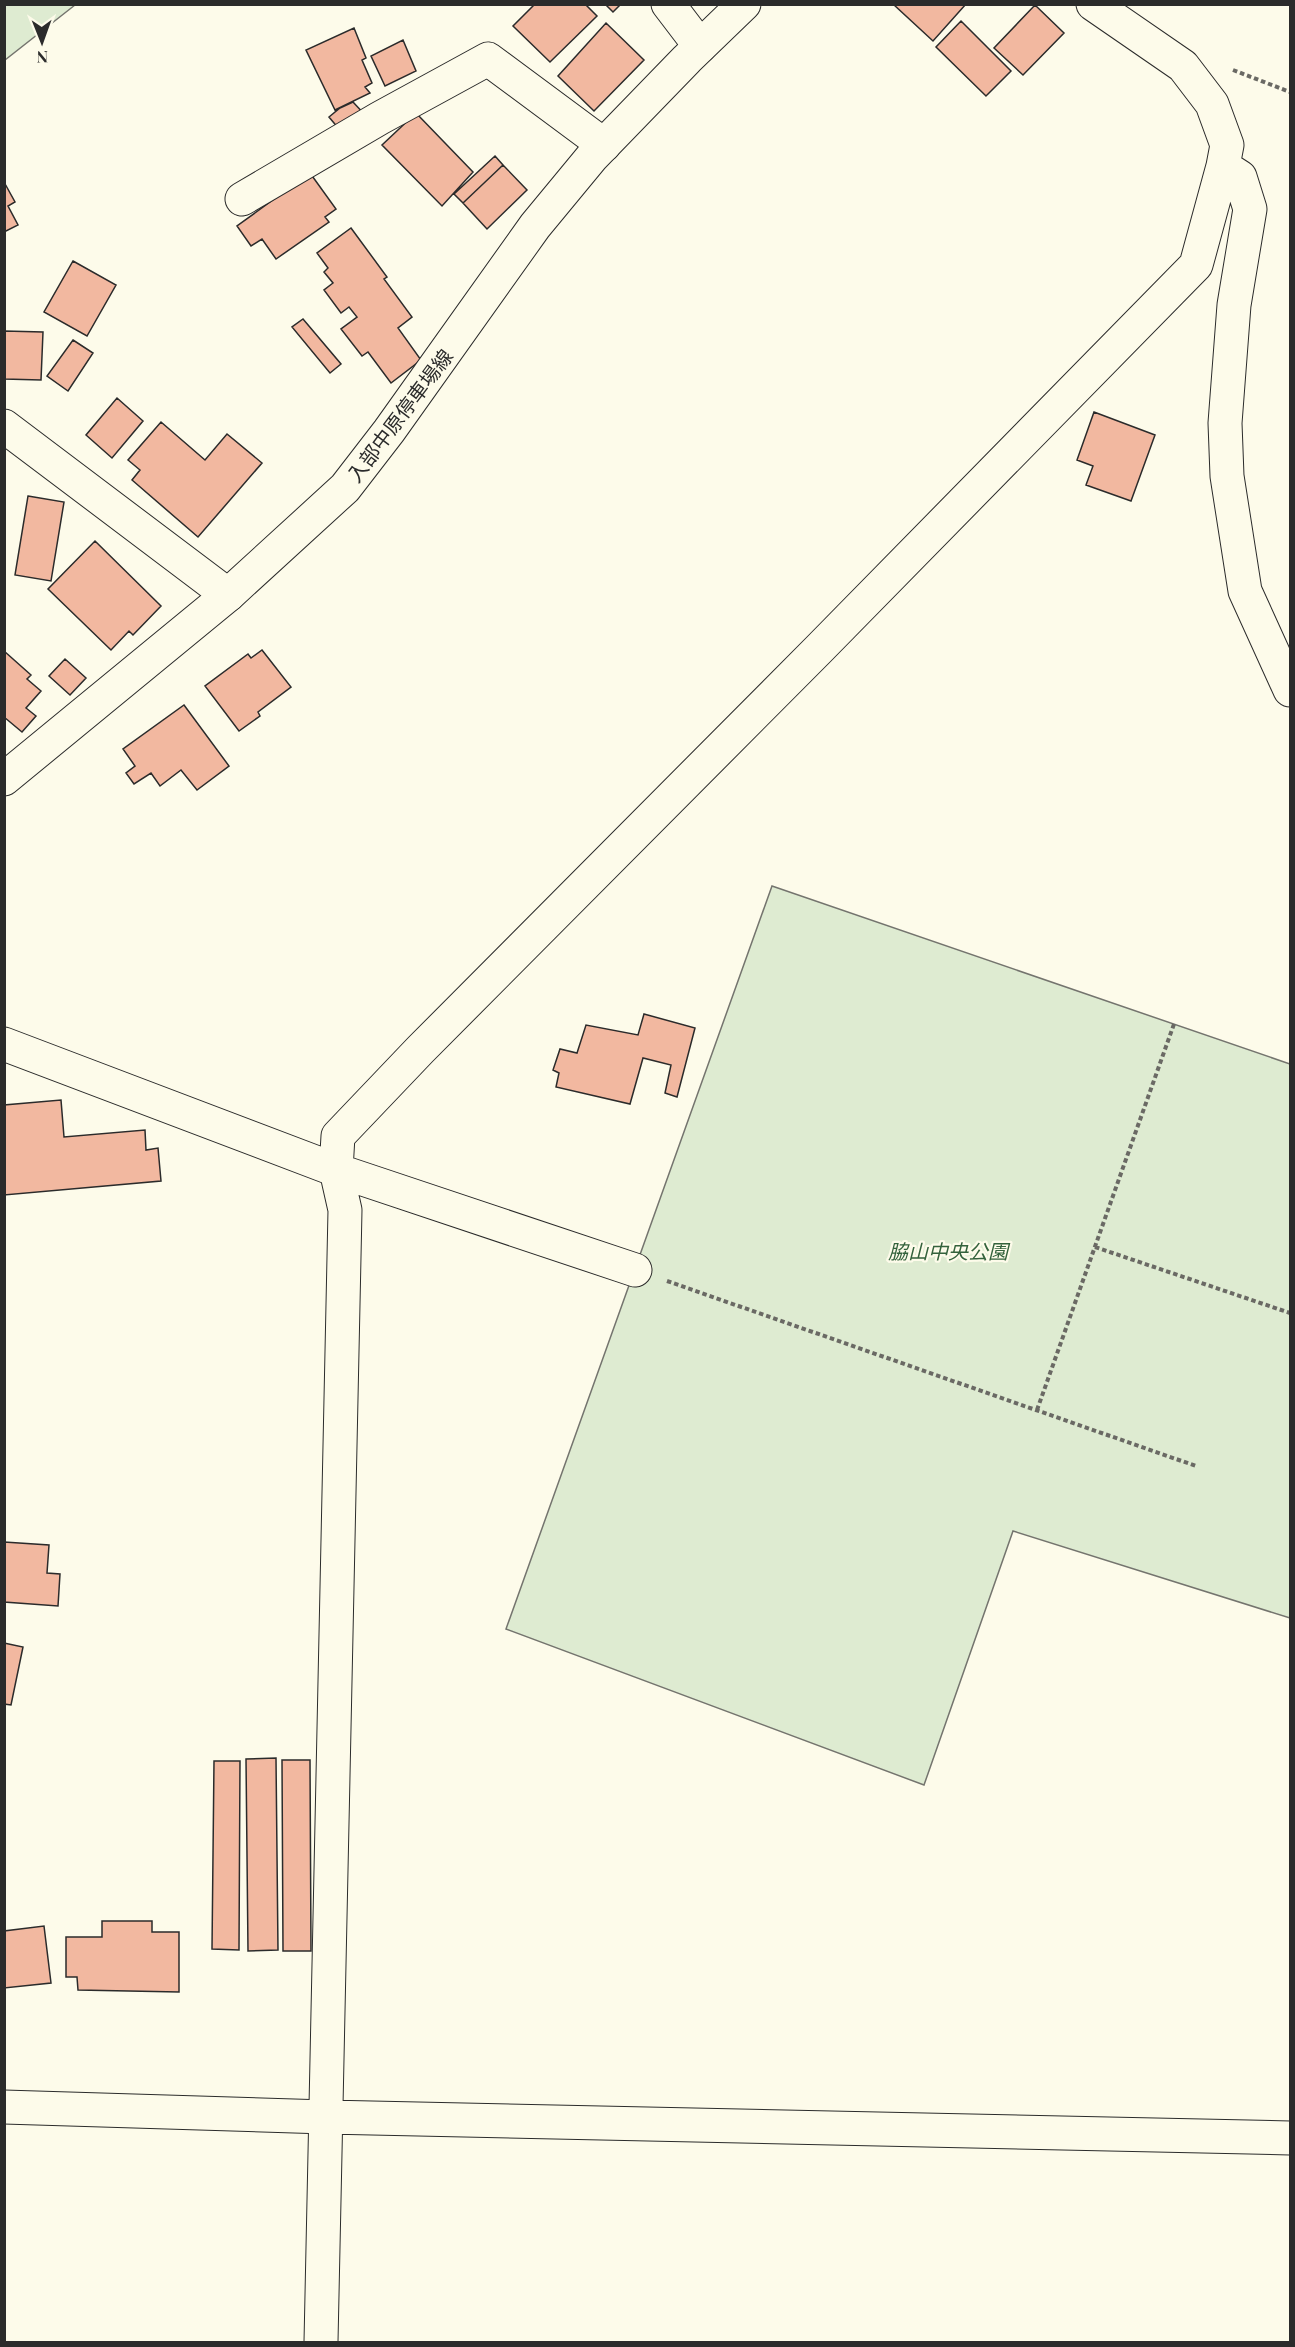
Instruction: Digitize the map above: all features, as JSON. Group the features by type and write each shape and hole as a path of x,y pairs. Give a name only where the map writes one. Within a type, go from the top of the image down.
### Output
{"street":[{"path":"668,4 700,46"},
{"name":"入部中原停車場線","path":"4,779 228,595 345,488 389,431 535,226 604,145 744,4"},
{"path":"321,2343 345,1210 336,1170 338,1136 1196,265 1227,145 1212,104 1183,66 1093,4"},
{"path":"242,199 380,117 488,59 604,145"},
{"path":"1223,166 1240,177 1250,208 1234,305 1226,423 1227,476 1245,591 1290,690"},
{"path":"4,426 228,595"},
{"path":"4,1044 336,1170 635,1270"},
{"path":"4,2107 326,2117 1290,2138"}],"path":[{"path":"1183,66 1205,59 1290,92"},
{"path":"1037,1410 1174,1024"},
{"path":"1095,1247 1290,1313"},
{"path":"635,1270 1196,1466"}],"green space":[{"path":"5,4 75,4 75,5 5,60"},
{"name":"脇山中央公園","path":"772,886 1290,1064 1290,1618 1013,1531 924,1785 506,1629"}],"building":[{"path":"535,4 585,4 597,16 550,62 513,26"},
{"path":"605,4 621,4 613,12"},
{"path":"893,4 966,4 933,41"},
{"path":"1035,5 1064,33 1023,75 994,48"},
{"path":"961,21 1011,71 986,96 936,47"},
{"path":"606,23 644,60 594,111 558,76"},
{"path":"354,28 366,58 362,60 372,83 365,87 370,93 335,110 306,50"},
{"path":"403,40 416,71 385,86 371,56"},
{"path":"353,102 366,116 344,135 329,117 340,108"},
{"path":"416,113 473,172 442,206 382,145"},
{"path":"495,156 503,165 463,203 454,194"},
{"path":"503,165 527,190 487,229 463,203"},
{"path":"310,173 336,209 325,217 329,222 276,259 262,239 251,246 237,226"},
{"path":"4,182 15,202 8,206 18,225 4,232"},
{"path":"351,228 387,277 384,279 412,317 398,328 421,360 391,383 368,352 362,356 341,329 357,317 349,307 341,313 324,290 333,283 324,272 328,268 317,253"},
{"path":"73,261 116,285 87,336 44,312"},
{"path":"303,319 341,364 330,373 292,327"},
{"path":"4,331 43,332 41,380 4,379"},
{"path":"73,340 93,353 68,391 47,376"},
{"path":"117,398 143,421 112,458 86,435"},
{"path":"1094,412 1155,435 1131,501 1086,485 1093,466 1077,460"},
{"path":"161,422 205,460 227,434 262,463 198,537 132,480 140,470 128,460"},
{"path":"28,496 64,502 51,581 15,575"},
{"path":"95,541 161,606 133,635 129,631 111,650 48,589"},
{"path":"262,650 291,687 258,712 260,716 239,731 205,686 248,654 251,658"},
{"path":"4,651 31,675 27,679 41,691 26,708 36,716 22,732 4,717"},
{"path":"65,659 86,678 70,695 49,676"},
{"path":"184,705 229,766 197,790 181,770 160,786 151,773 134,784 126,773 135,766 123,749"},
{"path":"644,1014 695,1028 677,1097 665,1093 671,1065 643,1058 630,1104 556,1087 559,1073 553,1070 560,1049 577,1053 586,1025 638,1035"},
{"path":"61,1100 64,1137 145,1130 146,1150 158,1148 161,1181 4,1195 4,1105"},
{"path":"4,1542 49,1545 47,1573 60,1574 58,1606 4,1602"},
{"path":"4,1643 23,1647 11,1705 4,1704"},
{"path":"276,1758 278,1950 248,1951 246,1759"},
{"path":"282,1760 310,1760 311,1951 283,1951"},
{"path":"214,1761 240,1761 239,1950 212,1949"},
{"path":"102,1921 152,1921 152,1932 179,1932 179,1992 78,1990 77,1977 66,1977 66,1937 102,1937"},
{"path":"44,1926 51,1983 4,1988 4,1931"}]}
